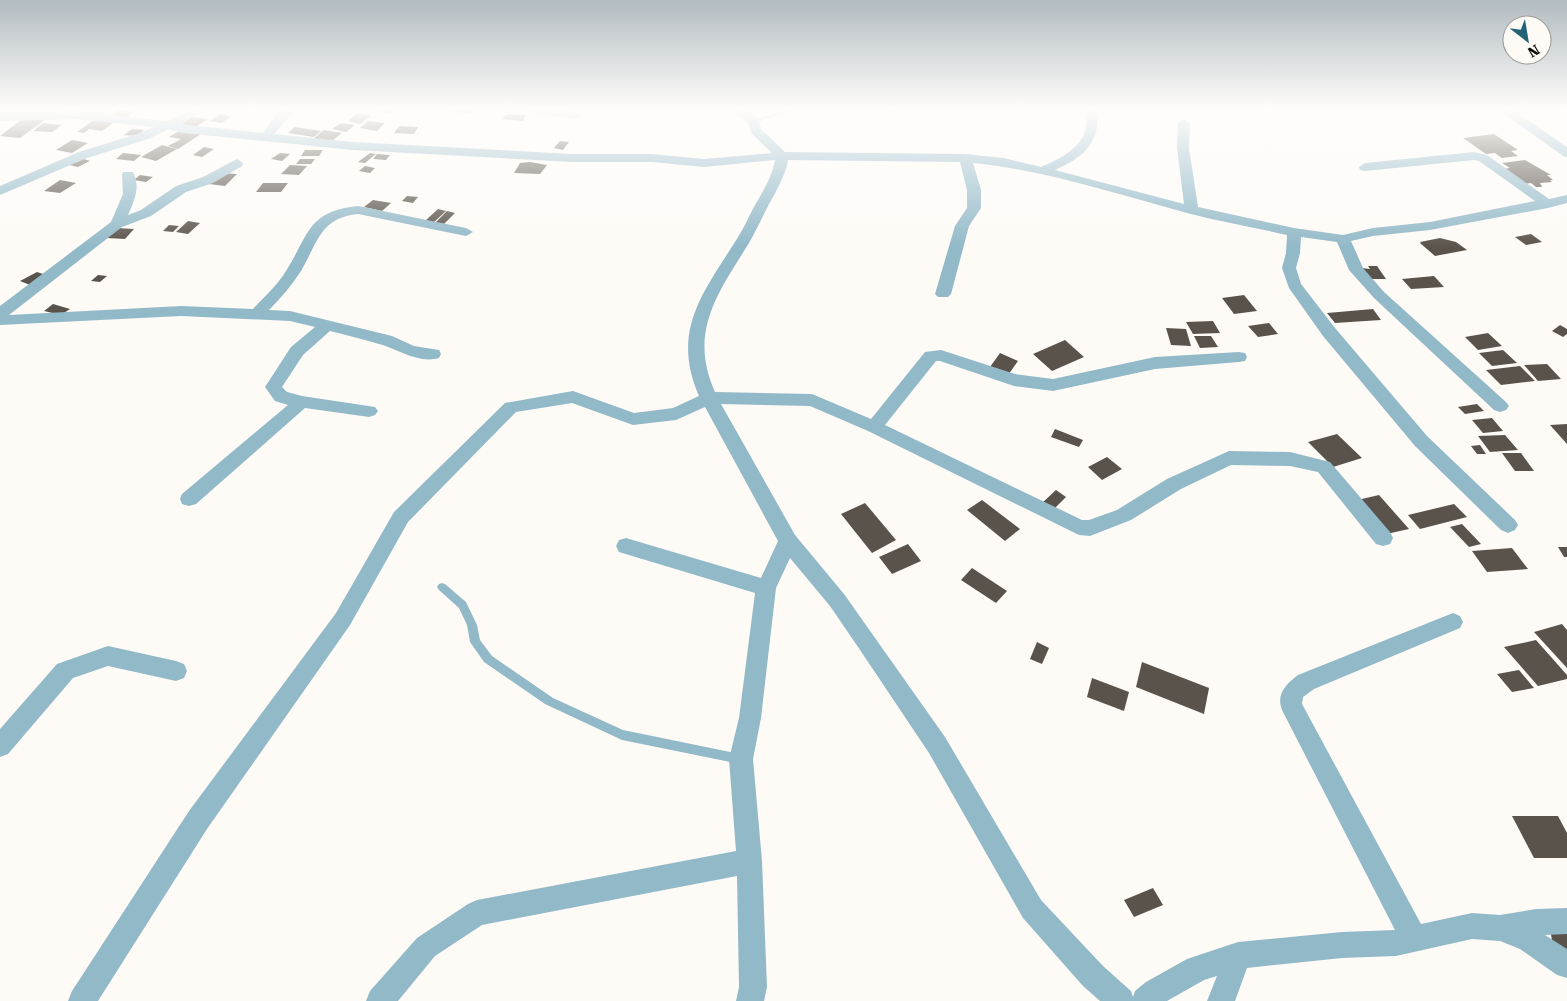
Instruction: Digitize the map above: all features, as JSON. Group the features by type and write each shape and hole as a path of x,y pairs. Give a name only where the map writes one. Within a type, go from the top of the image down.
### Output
{"street":[{"path":"0,191 84,155"},
{"path":"525,155 572,158 652,158 704,163 782,156 965,158 1004,162 1192,210 1294,232 1343,239 1373,232 1430,226 1567,199"},
{"path":"1043,171 1069,161 1074,155"},
{"path":"1183,155 1192,210"},
{"path":"782,156 781,165 773,186 751,227 714,285 702,314 695,340 698,373 709,398 788,541 837,600 937,745 1032,909 1093,976 1121,1001"},
{"path":"1365,168 1474,156 1483,158 1548,204"},
{"path":"943,294 962,226 974,208 974,190 965,158"},
{"path":"0,314 117,224 146,213 181,189 208,180 237,162"},
{"path":"117,224 130,194 128,175"},
{"path":"257,314 287,282 310,235 323,221 340,212 358,210 466,232"},
{"path":"1294,232 1293,253 1289,268 1294,285 1329,332 1421,441 1508,525"},
{"path":"1343,239 1356,270 1379,295 1500,406"},
{"path":"0,320 181,311 290,316 386,340 411,351 433,354"},
{"path":"326,326 297,351 273,387 281,397 302,402 369,411"},
{"path":"874,427 931,356 942,355 1014,380 1053,385 1155,363 1239,357"},
{"path":"82,1001 198,820 344,619 401,517 511,407 572,397 633,419 676,414 709,398 812,400 874,427 1078,527 1090,528 1124,515 1174,484 1229,458 1290,459 1324,467 1383,538"},
{"path":"189,499 302,402"},
{"path":"750,1001 753,987 749,861 740,759 750,718 766,588 788,541"},
{"path":"626,546 766,588"},
{"path":"1414,939 1291,705 1293,692 1306,682 1453,622"},
{"path":"0,746 65,671 108,656 176,671"},
{"path":"380,1001 426,947 477,913 749,861"},
{"path":"1145,1001 1156,992 1197,969 1238,955 1342,946 1396,944 1472,926 1500,928 1536,922 1567,922"},
{"path":"1500,928 1528,940 1567,965"},
{"path":"1221,1001 1238,955"}],"lane":[{"path":"442,587 463,605 472,625 475,642 488,659 549,701 622,735 740,759"}],"building":[{"path":"121,155 141,155 134,161 116,159"},
{"path":"145,155 167,155 156,161 141,157"},
{"path":"277,155 289,155 282,161 271,159"},
{"path":"302,155 320,155 319,156 301,156"},
{"path":"368,155 375,155 365,163 358,162"},
{"path":"376,155 390,155 386,160 373,159"},
{"path":"1497,155 1518,156 1502,158"},
{"path":"81,158 90,161 78,167 69,165"},
{"path":"300,159 315,159 311,164 296,164"},
{"path":"1525,160 1551,175 1547,175 1553,180 1550,180 1552,182 1540,183 1542,187 1536,187 1531,183 1524,184 1503,169 1510,168 1502,163"},
{"path":"530,162 547,165 540,174 514,173 520,163"},
{"path":"290,165 307,166 299,175 281,174"},
{"path":"365,166 375,168 370,173 359,171"},
{"path":"221,173 237,174 225,186 209,184"},
{"path":"140,175 153,177 146,182 134,180"},
{"path":"60,180 76,183 60,193 44,191"},
{"path":"263,183 288,183 281,192 256,192"},
{"path":"407,196 418,197 413,203 402,201"},
{"path":"373,200 391,203 382,211 364,207"},
{"path":"438,209 446,211 433,223 425,221"},
{"path":"447,211 455,213 444,224 435,223"},
{"path":"188,221 200,223 188,234 176,232"},
{"path":"169,225 179,226 173,232 163,231"},
{"path":"117,228 134,229 125,239 107,238"},
{"path":"1531,234 1542,242 1526,245 1515,237"},
{"path":"1440,238 1456,242 1467,250 1435,256 1420,243"},
{"path":"1368,266 1377,266 1386,279 1368,279 1361,268 1370,269"},
{"path":"37,272 46,275 30,285 20,281"},
{"path":"98,275 107,276 100,282 91,281"},
{"path":"1434,276 1444,287 1411,289 1402,279"},
{"path":"1244,295 1257,311 1234,314 1222,298"},
{"path":"53,304 70,309 61,315 44,311"},
{"path":"1373,309 1381,320 1335,323 1327,313"},
{"path":"1213,321 1220,333 1193,334 1186,322"},
{"path":"1269,323 1278,334 1258,337 1248,326"},
{"path":"1560,325 1567,329 1567,334 1563,337 1552,331"},
{"path":"1166,328 1186,329 1191,346 1171,345"},
{"path":"1488,333 1502,346 1478,350 1465,337"},
{"path":"1194,336 1211,336 1218,347 1200,348"},
{"path":"1065,340 1084,357 1052,371 1033,354"},
{"path":"1503,350 1517,363 1492,366 1479,353"},
{"path":"1000,353 1018,361 1008,375 990,367"},
{"path":"1547,364 1561,379 1538,381 1524,365"},
{"path":"1520,366 1535,381 1501,385 1486,370"},
{"path":"1477,404 1484,411 1465,414 1458,407"},
{"path":"1492,418 1503,431 1483,433 1472,420"},
{"path":"1567,424 1567,444 1550,425"},
{"path":"1055,429 1083,440 1079,447 1051,437"},
{"path":"1337,434 1362,458 1333,467 1308,442"},
{"path":"1505,435 1518,450 1490,452 1478,436"},
{"path":"1480,445 1486,454 1477,454 1471,446"},
{"path":"1502,453 1521,453 1534,471 1515,471"},
{"path":"1107,457 1122,469 1102,480 1088,467"},
{"path":"1056,490 1066,497 1052,511 1041,504"},
{"path":"1379,495 1409,529 1382,535 1353,501"},
{"path":"982,500 1020,529 1005,541 967,510"},
{"path":"865,503 896,540 872,553 841,514"},
{"path":"1454,504 1467,517 1420,529 1408,515"},
{"path":"1462,524 1481,544 1469,547 1450,527"},
{"path":"908,544 921,561 892,574 879,557"},
{"path":"1558,547 1567,547 1567,557 1564,557"},
{"path":"1512,548 1528,569 1487,572 1472,551"},
{"path":"972,568 1007,591 996,603 961,580"},
{"path":"1562,624 1567,630 1567,668 1534,632"},
{"path":"1536,640 1567,675 1567,679 1538,686 1504,647"},
{"path":"1037,642 1049,648 1042,664 1030,659"},
{"path":"1142,662 1209,688 1204,714 1136,687"},
{"path":"1519,670 1534,688 1512,692 1497,674"},
{"path":"1092,678 1129,692 1124,711 1087,697"},
{"path":"1512,816 1558,816 1567,833 1567,858 1534,858"},
{"path":"1153,888 1163,905 1134,917 1124,900"},
{"path":"1550,928 1567,934 1567,952 1553,947"}]}
